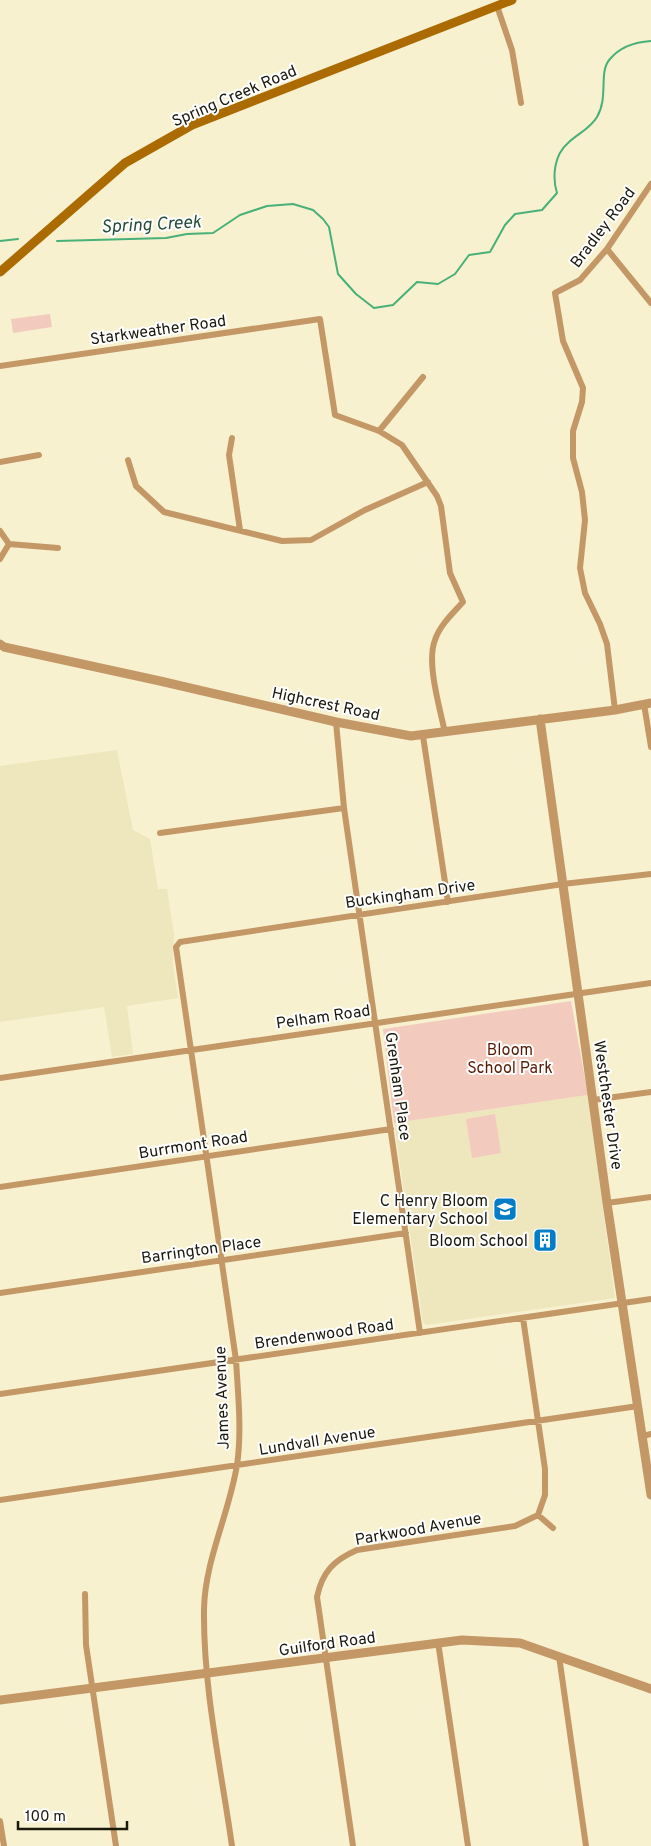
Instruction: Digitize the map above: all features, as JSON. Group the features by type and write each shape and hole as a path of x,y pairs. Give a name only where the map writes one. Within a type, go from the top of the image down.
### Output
{"main road":[{"name":"Spring Creek Road","path":"0,272 125,163 192,125 512,0"}],"street":[{"path":"497,6 512,50 521,103"},
{"name":"Bradley Road","path":"615,710 607,644 585,593 580,568 585,520 582,492 574,458 573,431 582,402 583,388 563,341 555,293 580,280 607,248 651,184"},
{"path":"607,248 651,303"},
{"name":"Starkweather Road","path":"0,366 320,319 335,415 379,431"},
{"path":"423,377 379,431 402,445 428,482 441,506 450,574 463,602 446,621 435,640 434,646 432,660 444,733"},
{"path":"232,438 228,455 240,530"},
{"path":"0,462 40,455"},
{"path":"128,460 136,486 164,512 282,541 311,540 365,510 428,482"},
{"path":"0,532 9,544 58,548"},
{"path":"0,559 9,544"},
{"name":"Highcrest Road","path":"0,644 4,647 160,680 336,722 411,736 423,736 648,704"},
{"path":"648,704 651,747"},
{"name":"Westchester Drive","path":"540,719 607,1203 638,1406 647,1435 651,1495"},
{"name":"Grenham Place","path":"336,722 344,808 420,1333"},
{"path":"423,736 448,902"},
{"path":"160,833 344,808"},
{"name":"Buckingham Drive","path":"176,947 180,942 360,914 563,884 651,874"},
{"name":"James Avenue","path":"176,947 236,1360 239,1429 237,1466 212,1565 204,1608 207,1674 232,1846"},
{"name":"Pelham Road","path":"0,1078 651,983"},
{"path":"593,1100 651,1092"},
{"name":"Burrmont Road","path":"0,1187 391,1129"},
{"path":"607,1203 651,1197"},
{"name":"Barrington Place","path":"0,1292 406,1233"},
{"name":"Brendenwood Road","path":"0,1394 651,1299"},
{"path":"523,1318 545,1469 545,1495 538,1516 553,1528"},
{"name":"Lundvall Avenue","path":"0,1500 638,1406"},
{"name":"Parkwood Avenue","path":"352,1846 317,1597 320,1582 328,1568 341,1557 358,1550 515,1526 538,1516"},
{"path":"85,1594 86,1645 116,1846"},
{"name":"Guilford Road","path":"0,1700 325,1659 438,1642 483,1640 520,1643 651,1689"},
{"path":"438,1642 468,1846"},
{"path":"559,1656 586,1846"},
{"path":"0,1820 4,1846"}],"shaded area":[{"path":"117,750 133,830 150,839 158,889 167,889 174,934 173,965 178,998 127,1006 133,1054 112,1057 104,1007 0,1022 0,766"},
{"name":"C Henry Bloom Elementary School","path":"588,1095 615,1298 426,1325 423,1323 394,1123"}],"green space":[{"path":"50,314 52,327 13,333 11,319"},
{"name":"Bloom School Park","path":"571,1001 588,1095 394,1123 383,1029"},
{"path":"495,1114 501,1153 472,1158 466,1119"}],"waterway":[{"name":"Spring Creek","path":"57,241 166,238 187,234 213,233 240,215 267,206 293,204 313,210 329,227 338,274 356,294 374,308 393,305 417,282 438,284 455,274 469,255 490,252 505,225 515,214 542,210 557,193 555,187 555,166 563,148 591,125 601,109 606,64 623,48 651,41"},
{"name":"Spring Creek","path":"0,241 18,239"}],"place":[{"name":"C Henry Bloom Elementary School","path":"505,1209"},
{"name":"Bloom School","path":"545,1240"}]}
